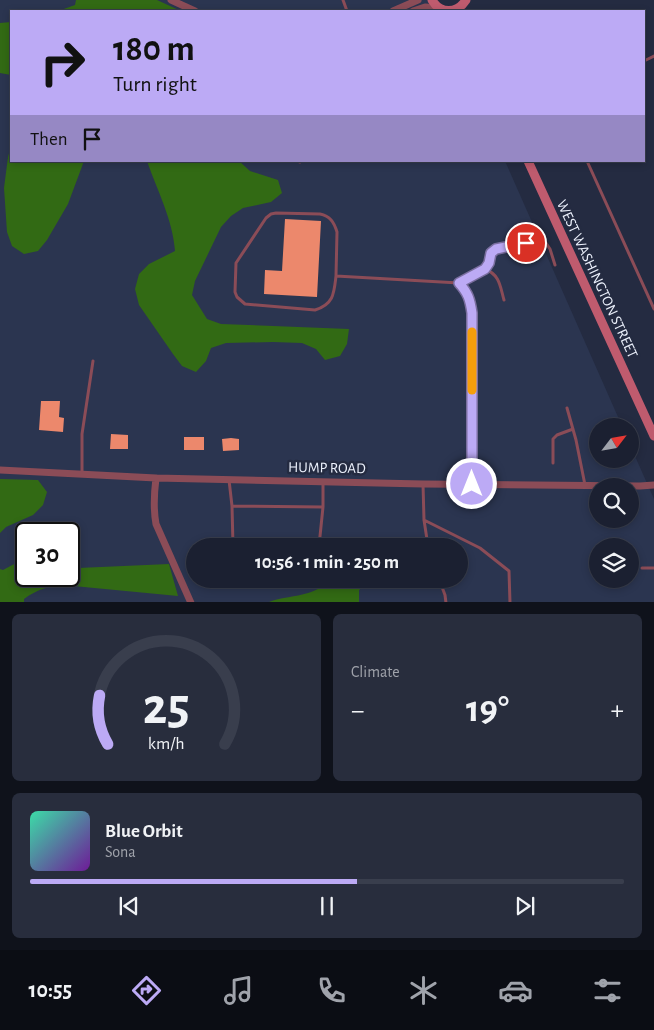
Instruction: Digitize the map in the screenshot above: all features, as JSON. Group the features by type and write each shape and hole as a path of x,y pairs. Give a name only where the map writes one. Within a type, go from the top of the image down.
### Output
{"street":[{"path":"171,0 193,10"},
{"path":"395,10 418,0"},
{"path":"432,0 444,10"},
{"path":"416,10 425,7 453,10 465,4"},
{"name":"WEST WASHINGTON STREET","path":"528,162 654,436"},
{"path":"459,283 467,293 472,313 472,484"},
{"name":"HUMP ROAD","path":"0,470 229,480 586,486 654,485"},
{"path":"156,478 153,498 156,524 192,602"}],"lane":[{"path":"587,162 654,309"},
{"path":"276,213 320,214 325,215 331,220 337,232 336,276 334,294 322,308 315,310 245,304 237,297 235,292 236,263 266,218 276,213"},
{"path":"336,276 459,283 485,269 489,263 491,253 496,249 541,240 544,240 550,249 556,265"},
{"path":"485,269 490,270 497,276 504,300"},
{"path":"82,474 82,434 93,360"},
{"path":"568,408 586,486"},
{"path":"553,463 553,439 557,435 573,429"},
{"path":"229,480 233,538"},
{"path":"320,538 323,482"},
{"path":"423,484 424,520 427,538"},
{"path":"232,506 323,507"},
{"path":"424,520 480,548 509,571 510,602"},
{"path":"642,568 654,568"},
{"path":"442,588 446,602"}],"shaded area":[{"path":"0,0 433,0 438,10 10,10 10,162 505,162 618,418 589,418 589,468 639,468 639,465 654,499 654,602 0,602"}],"green space":[{"path":"76,0 157,0 179,10 61,10 75,5"},
{"path":"10,22 10,75 0,73 0,23"},
{"path":"10,149 10,162 84,162 68,204 47,240 38,251 24,254 12,246 7,232 4,188"},
{"path":"147,162 240,162 250,171 278,180 282,193 271,202 243,208 231,216 221,227 195,281 192,295 207,319 221,324 349,329 347,344 340,356 325,360 316,349 302,343 226,343 211,348 206,361 196,372 182,366 139,305 135,289 139,274 149,264 175,251 168,217"},
{"path":"0,479 38,480 47,492 43,505 33,515 15,522 0,533"},
{"path":"15,564 15,587 52,587 38,591 24,599 24,602 0,602 0,569 3,570"},
{"path":"169,564 178,596 80,587 80,568"},
{"path":"320,588 362,588 359,590 359,602 269,602 312,592"}],"building":[{"path":"285,219 321,221 317,297 264,294 265,270 282,271"},
{"path":"41,401 60,401 59,417 64,418 63,432 39,430"},
{"path":"111,434 128,435 128,449 110,449"},
{"path":"184,437 204,437 204,450 184,450"},
{"path":"222,439 239,439 239,450 223,451"}],"slow traffic":[{"path":"472,332 472,390"}],"route":[{"path":"472,484 472,313 467,293 459,283 485,269 489,263 491,253 496,249 526,243"}]}
